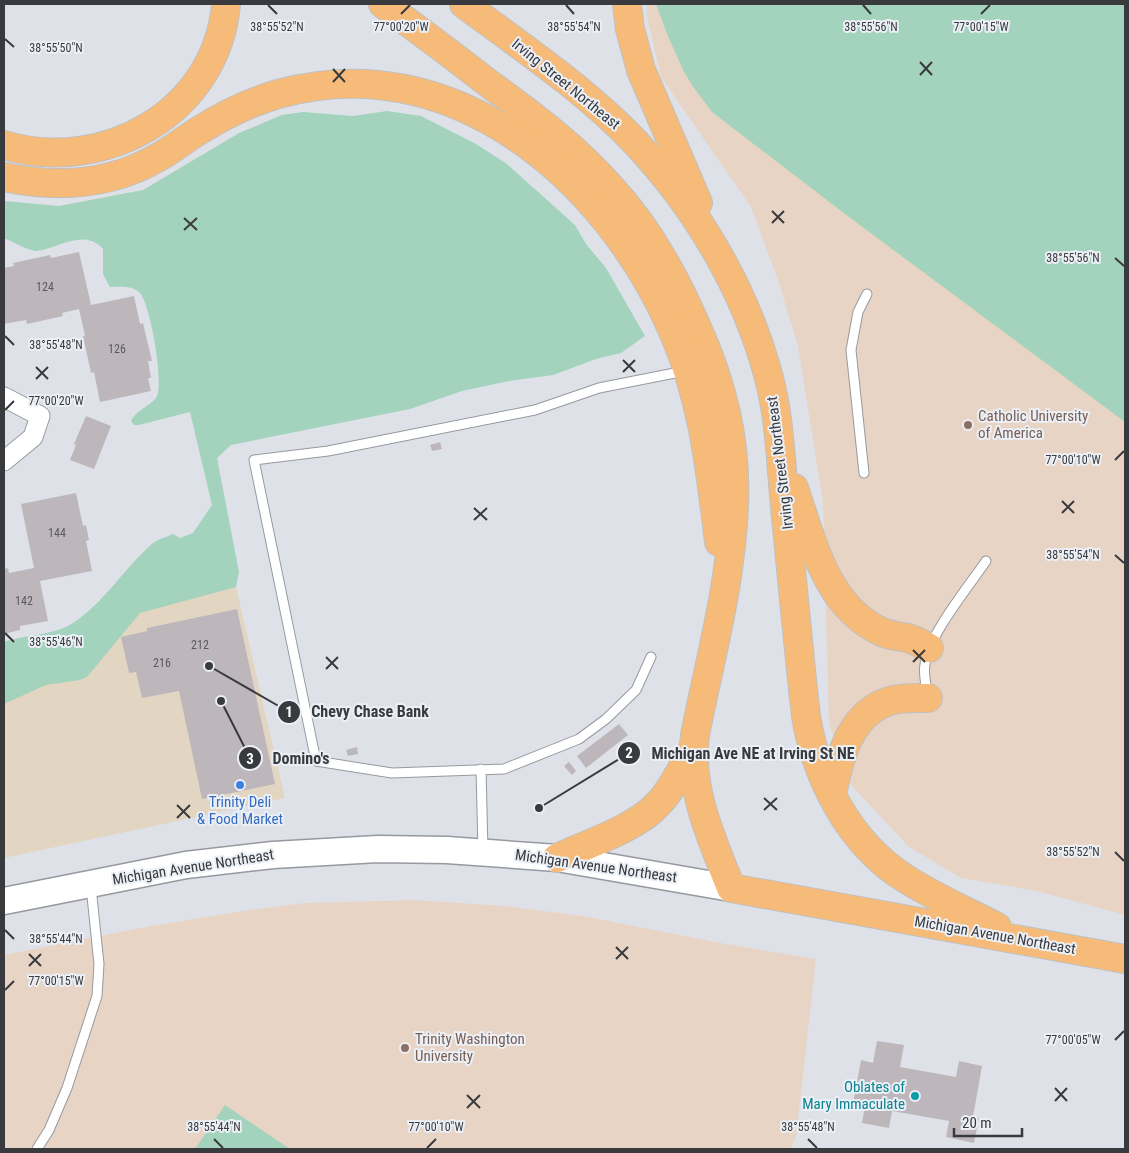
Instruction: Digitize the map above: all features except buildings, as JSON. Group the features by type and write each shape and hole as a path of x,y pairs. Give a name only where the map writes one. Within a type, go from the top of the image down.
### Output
{"main road":[{"path":"4,145 42,152 92,149 124,139 155,123 180,103 201,78 209,64 221,33 226,4"},
{"path":"383,4 528,112 574,150 614,190 646,232 662,257 688,306 707,350 723,394 728,421 732,446 734,504 725,592 693,749 694,772 698,797 731,888"},
{"name":"Irving Street Northeast","path":"464,4 582,93 635,142 684,200 730,276 753,328 769,380 778,439 806,716 818,767 832,795 860,840 886,865 915,884 1020,939"},
{"path":"627,4 630,29 641,70 730,276"},
{"path":"4,177 23,181 60,184 79,183 111,177 143,166 198,132 239,109 258,101 301,89 337,84 365,84 410,89 467,108 500,126 530,147 576,189 611,227 641,269 672,329 688,371 706,439 725,592"},
{"path":"778,439 813,545 826,576 836,591 856,614 875,628 929,648"},
{"path":"832,795 842,754 854,730 868,714 875,708 895,700 928,698"},
{"path":"557,858 626,827 652,811 667,793 693,749"},
{"name":"Michigan Avenue Northeast","path":"4,901 186,865 273,855 378,849 483,851 557,858 1125,959"}],"street":[{"path":"4,397 40,416 33,437 4,461"}],"lane":[{"path":"864,473 851,350 858,312 867,294"},
{"path":"652,656 636,690 606,720 579,739 504,769 392,773 316,761 254,460 328,451 535,410 599,388 688,371"},
{"path":"928,698 924,666 929,648 986,561"},
{"path":"480,769 483,851"},
{"path":"37,1149 49,1130 67,1088 97,996 99,964 90,883"}],"shaded area":[{"name":"Catholic University of America","path":"647,4 1125,4 1125,915 1037,891 961,878 909,847 852,786 829,724 823,503 798,346 778,280 751,207 661,77 647,17"},
{"path":"224,535 285,798 4,858 4,681"},
{"name":"Trinity Washington University","path":"415,900 505,906 583,916 721,943 816,959 796,1137 791,1149 4,1149 4,955 151,926 249,910 305,903"}],"green space":[{"path":"656,4 1125,4 1125,422 845,214 712,112 684,72"},
{"path":"387,111 421,116 476,144 507,164 575,225 586,244 606,268 645,336 621,353 596,359 553,375 509,381 462,391 410,409 231,445 217,458 239,572 236,587 140,613 87,677 80,680 46,685 4,704 4,642 48,633 73,623 105,595 152,544 159,539 173,534 180,538 193,533 212,505 190,412 139,425 134,425 131,421 136,414 156,398 159,378 152,328 144,300 140,293 130,288 110,287 103,274 103,249 96,243 88,240 72,241 34,251 4,238 4,201 59,206 143,190 239,133 282,115 303,112 353,116"},
{"path":"225,1105 290,1149 195,1149"}],"place":[{"name":"Catholic University of America","path":"968,425"},
{"name":"Chevy Chase Bank","path":"209,666"},
{"name":"Domino's","path":"221,701"},
{"name":"Trinity Deli & Food Market","path":"240,785"},
{"name":"Michigan Ave NE at Irving St NE","path":"539,808"},
{"name":"Trinity Washington University","path":"405,1048"},
{"name":"Oblates of Mary Immaculate","path":"915,1096"}]}
